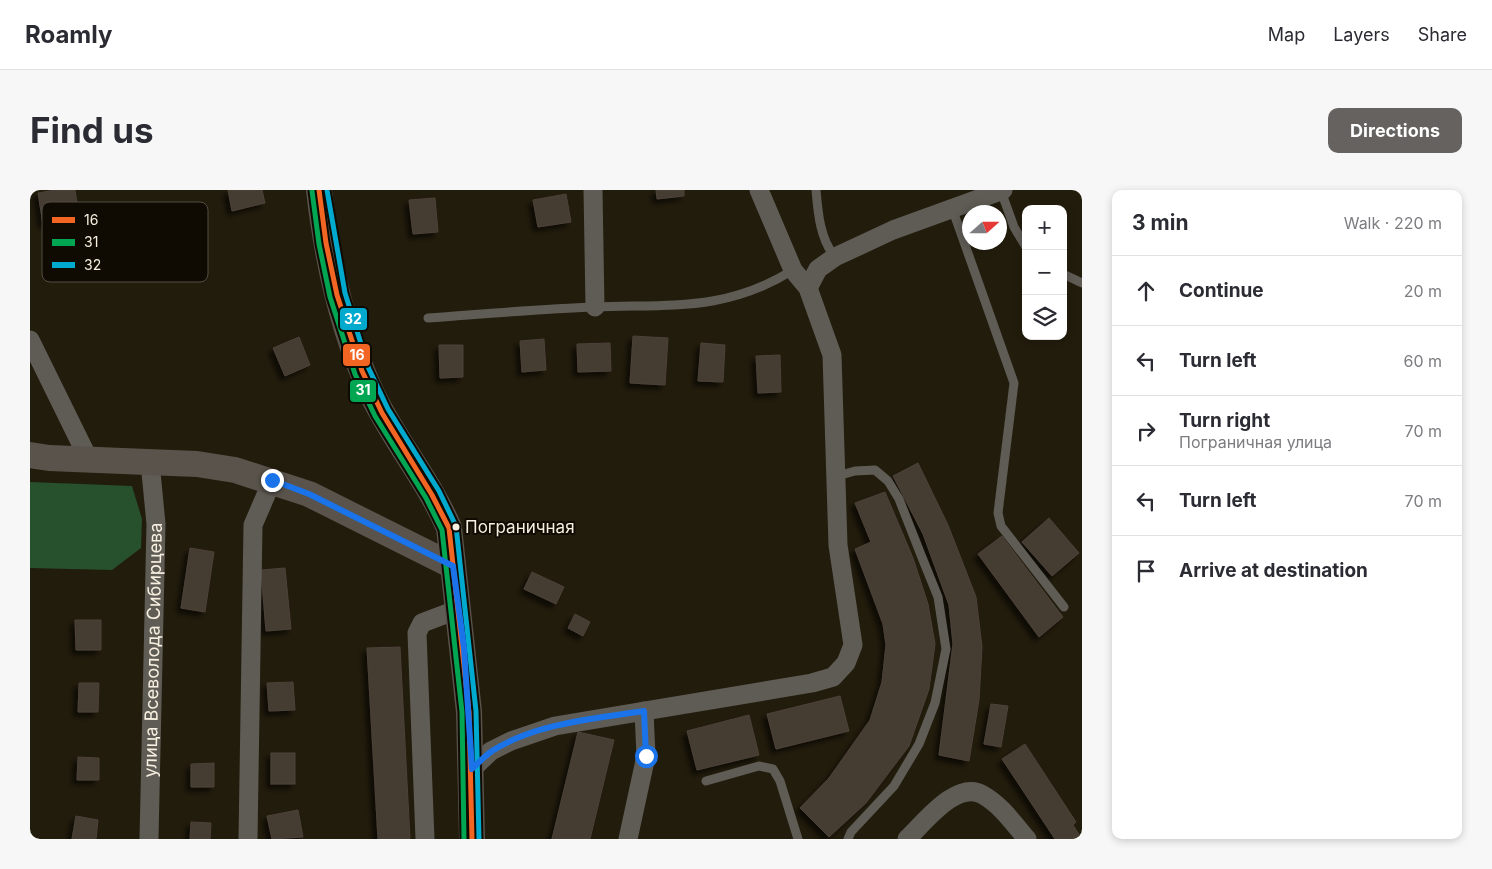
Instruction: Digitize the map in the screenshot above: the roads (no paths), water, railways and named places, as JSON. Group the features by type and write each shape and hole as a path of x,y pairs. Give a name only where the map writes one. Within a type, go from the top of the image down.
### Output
{"main road":[{"path":"319,190 325,244 351,339 374,397 412,466 441,509 449,528 460,610 469,712 472,769 472,839"},
{"path":"30,455 49,458 197,464 235,470 272,480 309,494 453,566"}],"street":[{"path":"593,190 595,307"},
{"path":"472,769 491,751 555,726 812,683 833,677 846,663 853,645 838,545 832,355 808,288 794,270 759,190"},
{"path":"808,288 818,269 835,258 894,230 1002,190"},
{"path":"30,340 88,460"},
{"name":"улица Всеволода Сибирцева","path":"149,839 156,524 150,462"},
{"path":"248,839 253,525 272,480"},
{"path":"425,839 417,632 422,624 460,610"},
{"path":"628,839 646,756 644,711"},
{"path":"908,839 947,800 964,792 982,793 999,808 1027,839"}],"lane":[{"path":"816,190 827,248 835,258"},
{"path":"1002,190 1014,227 1022,240"},
{"path":"952,207 1014,383 998,513 1010,538 1064,607"},
{"path":"428,318 595,307 692,305 750,293 772,284 794,270"},
{"path":"1067,276 1082,282"},
{"path":"837,476 856,471 875,470 888,481 899,500 938,597 946,649 935,703 919,744 894,786 851,832 848,839"},
{"path":"706,781 759,766 773,769 780,780 798,839"}],"place":[{"name":"Пограничная","path":"456,527"}]}
